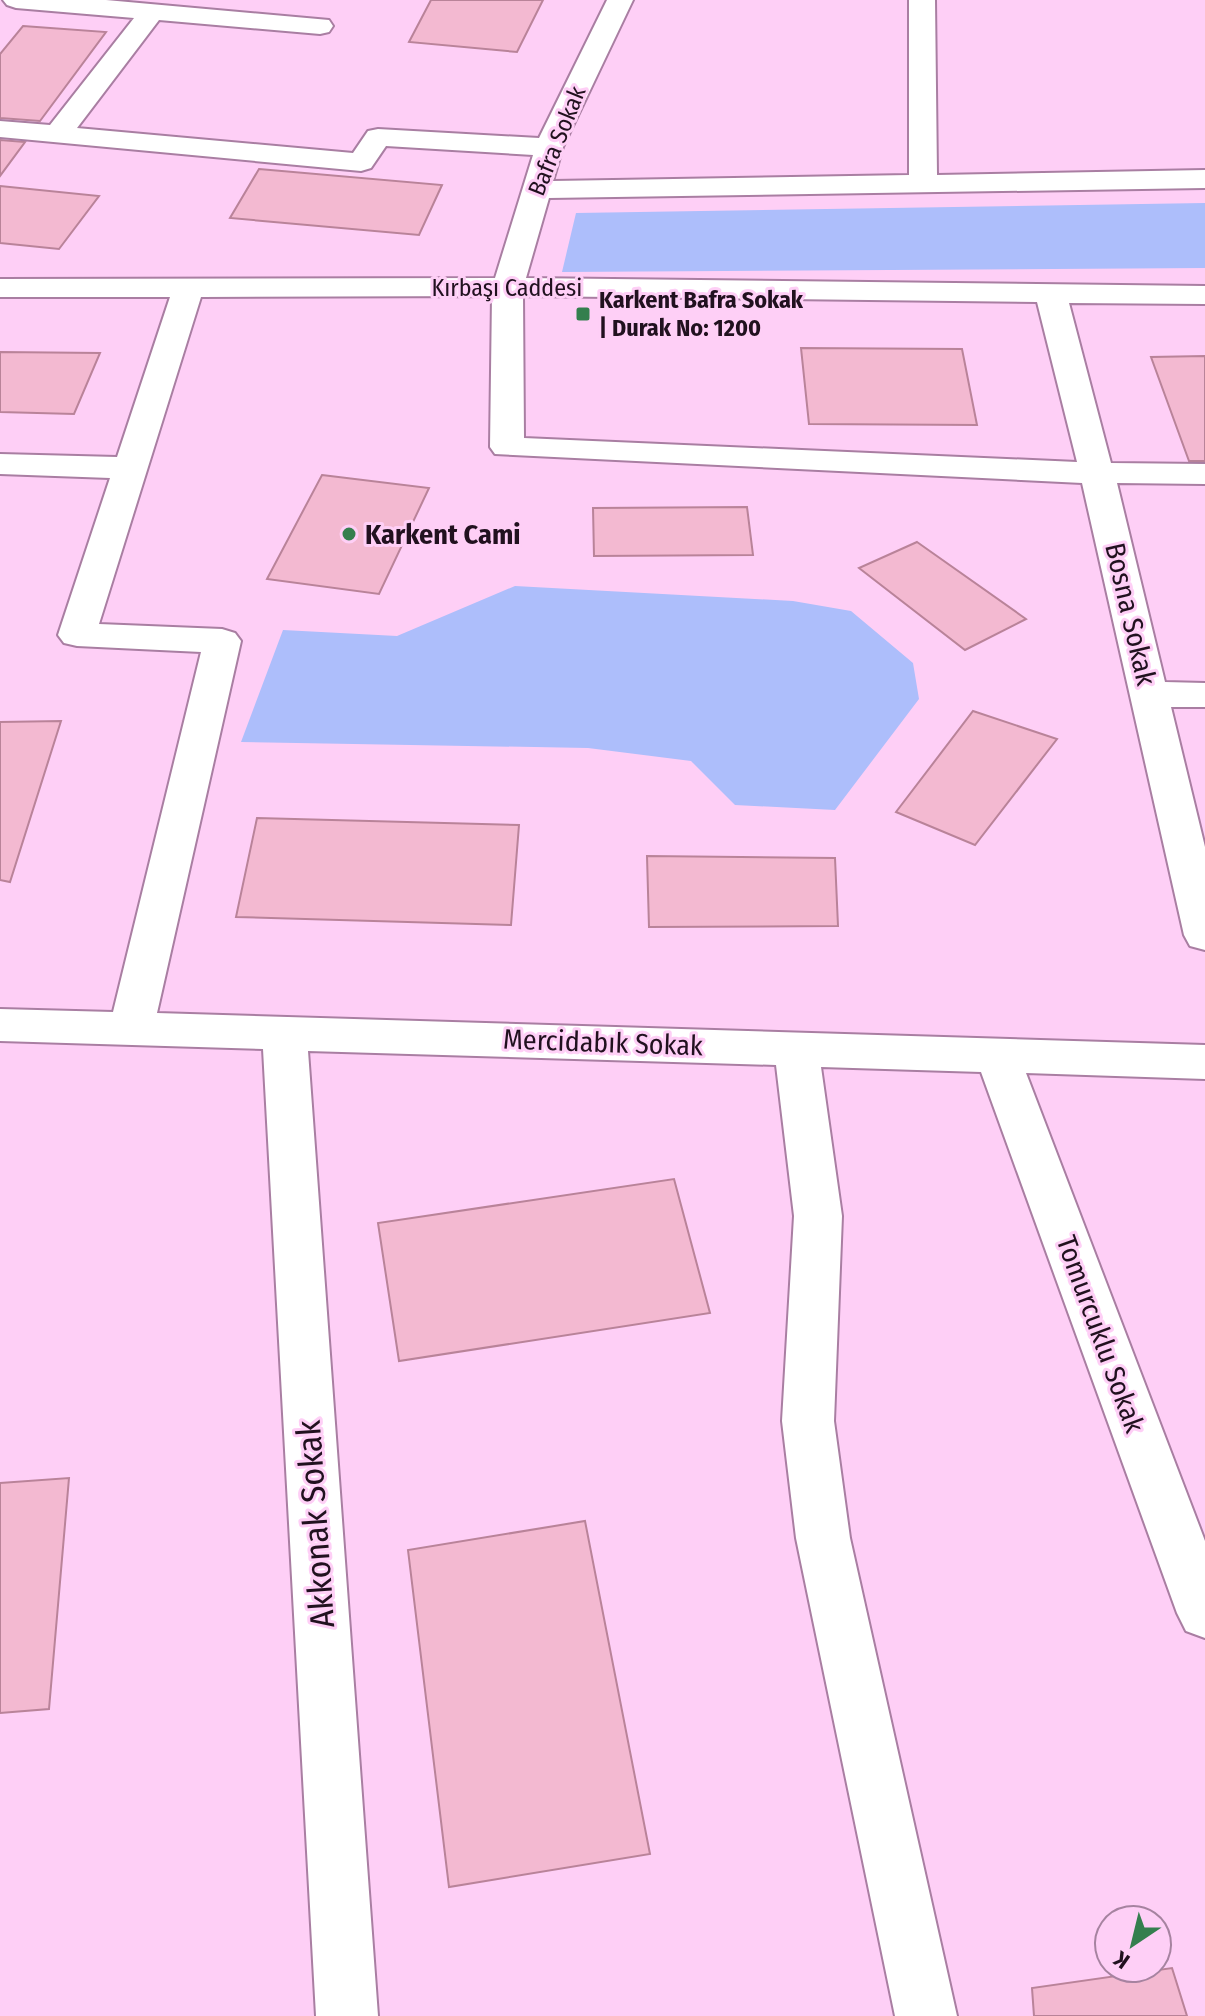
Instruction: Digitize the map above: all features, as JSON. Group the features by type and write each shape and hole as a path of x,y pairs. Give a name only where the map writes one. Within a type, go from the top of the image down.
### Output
{"street":[{"path":"16,0 320,26"},
{"name":"Bafra Sokak","path":"620,0 549,147 508,287 507,447 1097,473"},
{"path":"922,0 923,184"},
{"path":"58,134 152,12"},
{"path":"0,129 361,162 378,137 549,147"},
{"path":"535,190 1205,179"},
{"name":"Kırbaşı Caddesi","path":"0,288 508,287 1205,295"},
{"path":"132,1027 222,641 77,635 128,468 188,289"},
{"name":"Bosna Sokak","path":"1051,295 1097,473 1205,935"},
{"path":"0,464 128,468"},
{"path":"1097,473 1205,474"},
{"path":"1150,694 1205,695"},
{"name":"Mercidabık Sokak","path":"0,1025 1205,1062"},
{"name":"Akkonak Sokak","path":"284,1032 347,2016"},
{"path":"796,1049 818,1216 808,1421 823,1538 926,2016"},
{"name":"Tomurcuklu Sokak","path":"997,1055 1205,1613"}],"shaded area":[{"path":"1205,203 1205,268 562,272 576,213"},
{"path":"515,586 793,601 851,611 913,663 919,699 835,810 735,805 691,761 588,748 241,742 283,630 397,636"}],"building":[{"path":"431,0 543,0 517,52 409,42"},
{"path":"23,26 106,32 40,121 0,118 0,54"},
{"path":"0,140 25,142 0,176"},
{"path":"259,169 442,185 419,235 230,218"},
{"path":"0,186 99,196 59,249 0,243"},
{"path":"801,348 962,349 977,425 809,424"},
{"path":"0,352 100,353 74,414 0,412"},
{"path":"1205,356 1205,461 1189,461 1151,357"},
{"name":"Karkent Cami","path":"322,475 429,488 379,594 267,579"},
{"path":"747,507 753,555 594,556 593,508"},
{"path":"917,542 1026,619 965,650 859,568"},
{"path":"973,711 1057,739 975,845 896,812"},
{"path":"61,721 10,882 0,880 0,722"},
{"path":"257,818 519,825 511,925 236,917"},
{"path":"647,856 835,858 838,926 649,927"},
{"path":"674,1179 710,1313 399,1361 378,1223"},
{"path":"69,1478 49,1709 0,1713 0,1483"},
{"path":"585,1521 650,1854 449,1887 408,1550"},
{"path":"1173,1971 1187,2016 1034,2016 1032,1988 1093,1979 1093,1984 1173,1984"}],"place":[{"name":"Karkent Bafra Sokak | Durak No: 1200","path":"583,314"},
{"name":"Karkent Cami","path":"349,534"}]}
